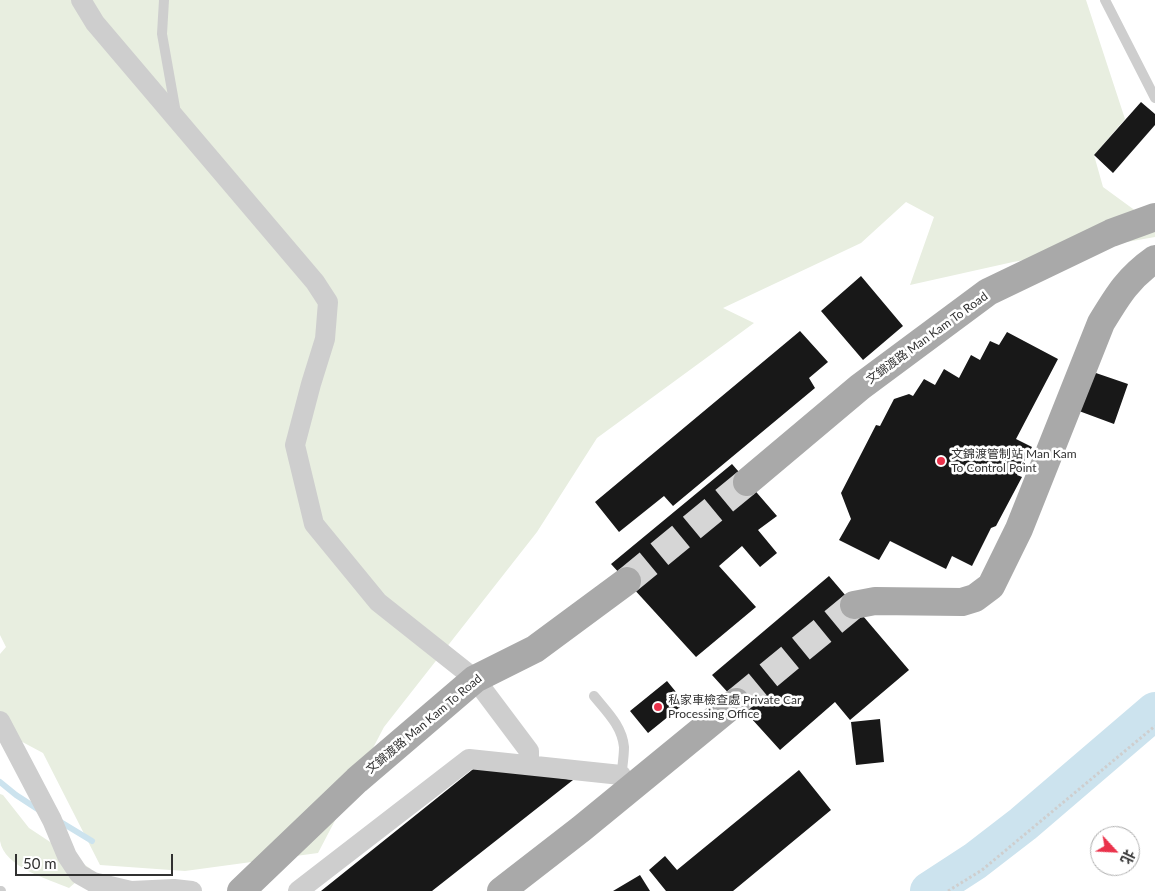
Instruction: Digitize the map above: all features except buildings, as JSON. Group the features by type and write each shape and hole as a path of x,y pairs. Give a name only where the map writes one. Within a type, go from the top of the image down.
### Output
{"main road":[{"name":"文錦渡路 Man Kam To Road","path":"748,482 860,387 988,292 1111,233 1155,217"},
{"path":"854,605 875,601 962,602 975,598 990,586 1019,529 1101,323 1118,294 1137,272 1155,259"},
{"name":"文錦渡路 Man Kam To Road","path":"241,891 357,780 475,678 535,648 627,581"},
{"path":"501,891 582,829 620,786 736,702"}],"street":[{"path":"81,0 95,23 315,282 328,302 325,339 295,446 314,524 378,602 475,678 529,751 526,765"},
{"path":"0,722 52,820 67,856 79,874 92,882 131,891 174,889 192,891"},
{"path":"298,891 469,759 526,765 620,786"}],"lane":[{"path":"164,0 162,34 178,121"},
{"path":"1105,0 1155,98"},
{"path":"594,696 617,725 622,736 624,748 620,786"}],"path":[{"path":"948,891 982,870 1155,726"}],"shaded area":[{"path":"0,0 1086,0 1125,119 1094,155 1103,187 1155,225 1155,237 1013,262 910,285 934,217 906,202 861,243 723,308 754,323 597,438 537,532 384,727 318,853 185,871 100,865 43,753 0,730 0,654 6,647 0,635"},
{"path":"0,794 3,795 29,828 91,869 69,888 18,865 3,850 0,841"}],"waterway":[{"path":"929,891 975,861 1023,824 1155,711"},
{"path":"0,782 39,810"},
{"path":"59,821 92,841"}],"tunnel":[{"path":"627,581 747,482"},
{"path":"736,702 854,605"}],"place":[{"name":"文錦渡管制站 Man Kam To Control Point","path":"941,461"},
{"name":"私家車檢查處 Private Car Processing Office","path":"658,707"}]}
